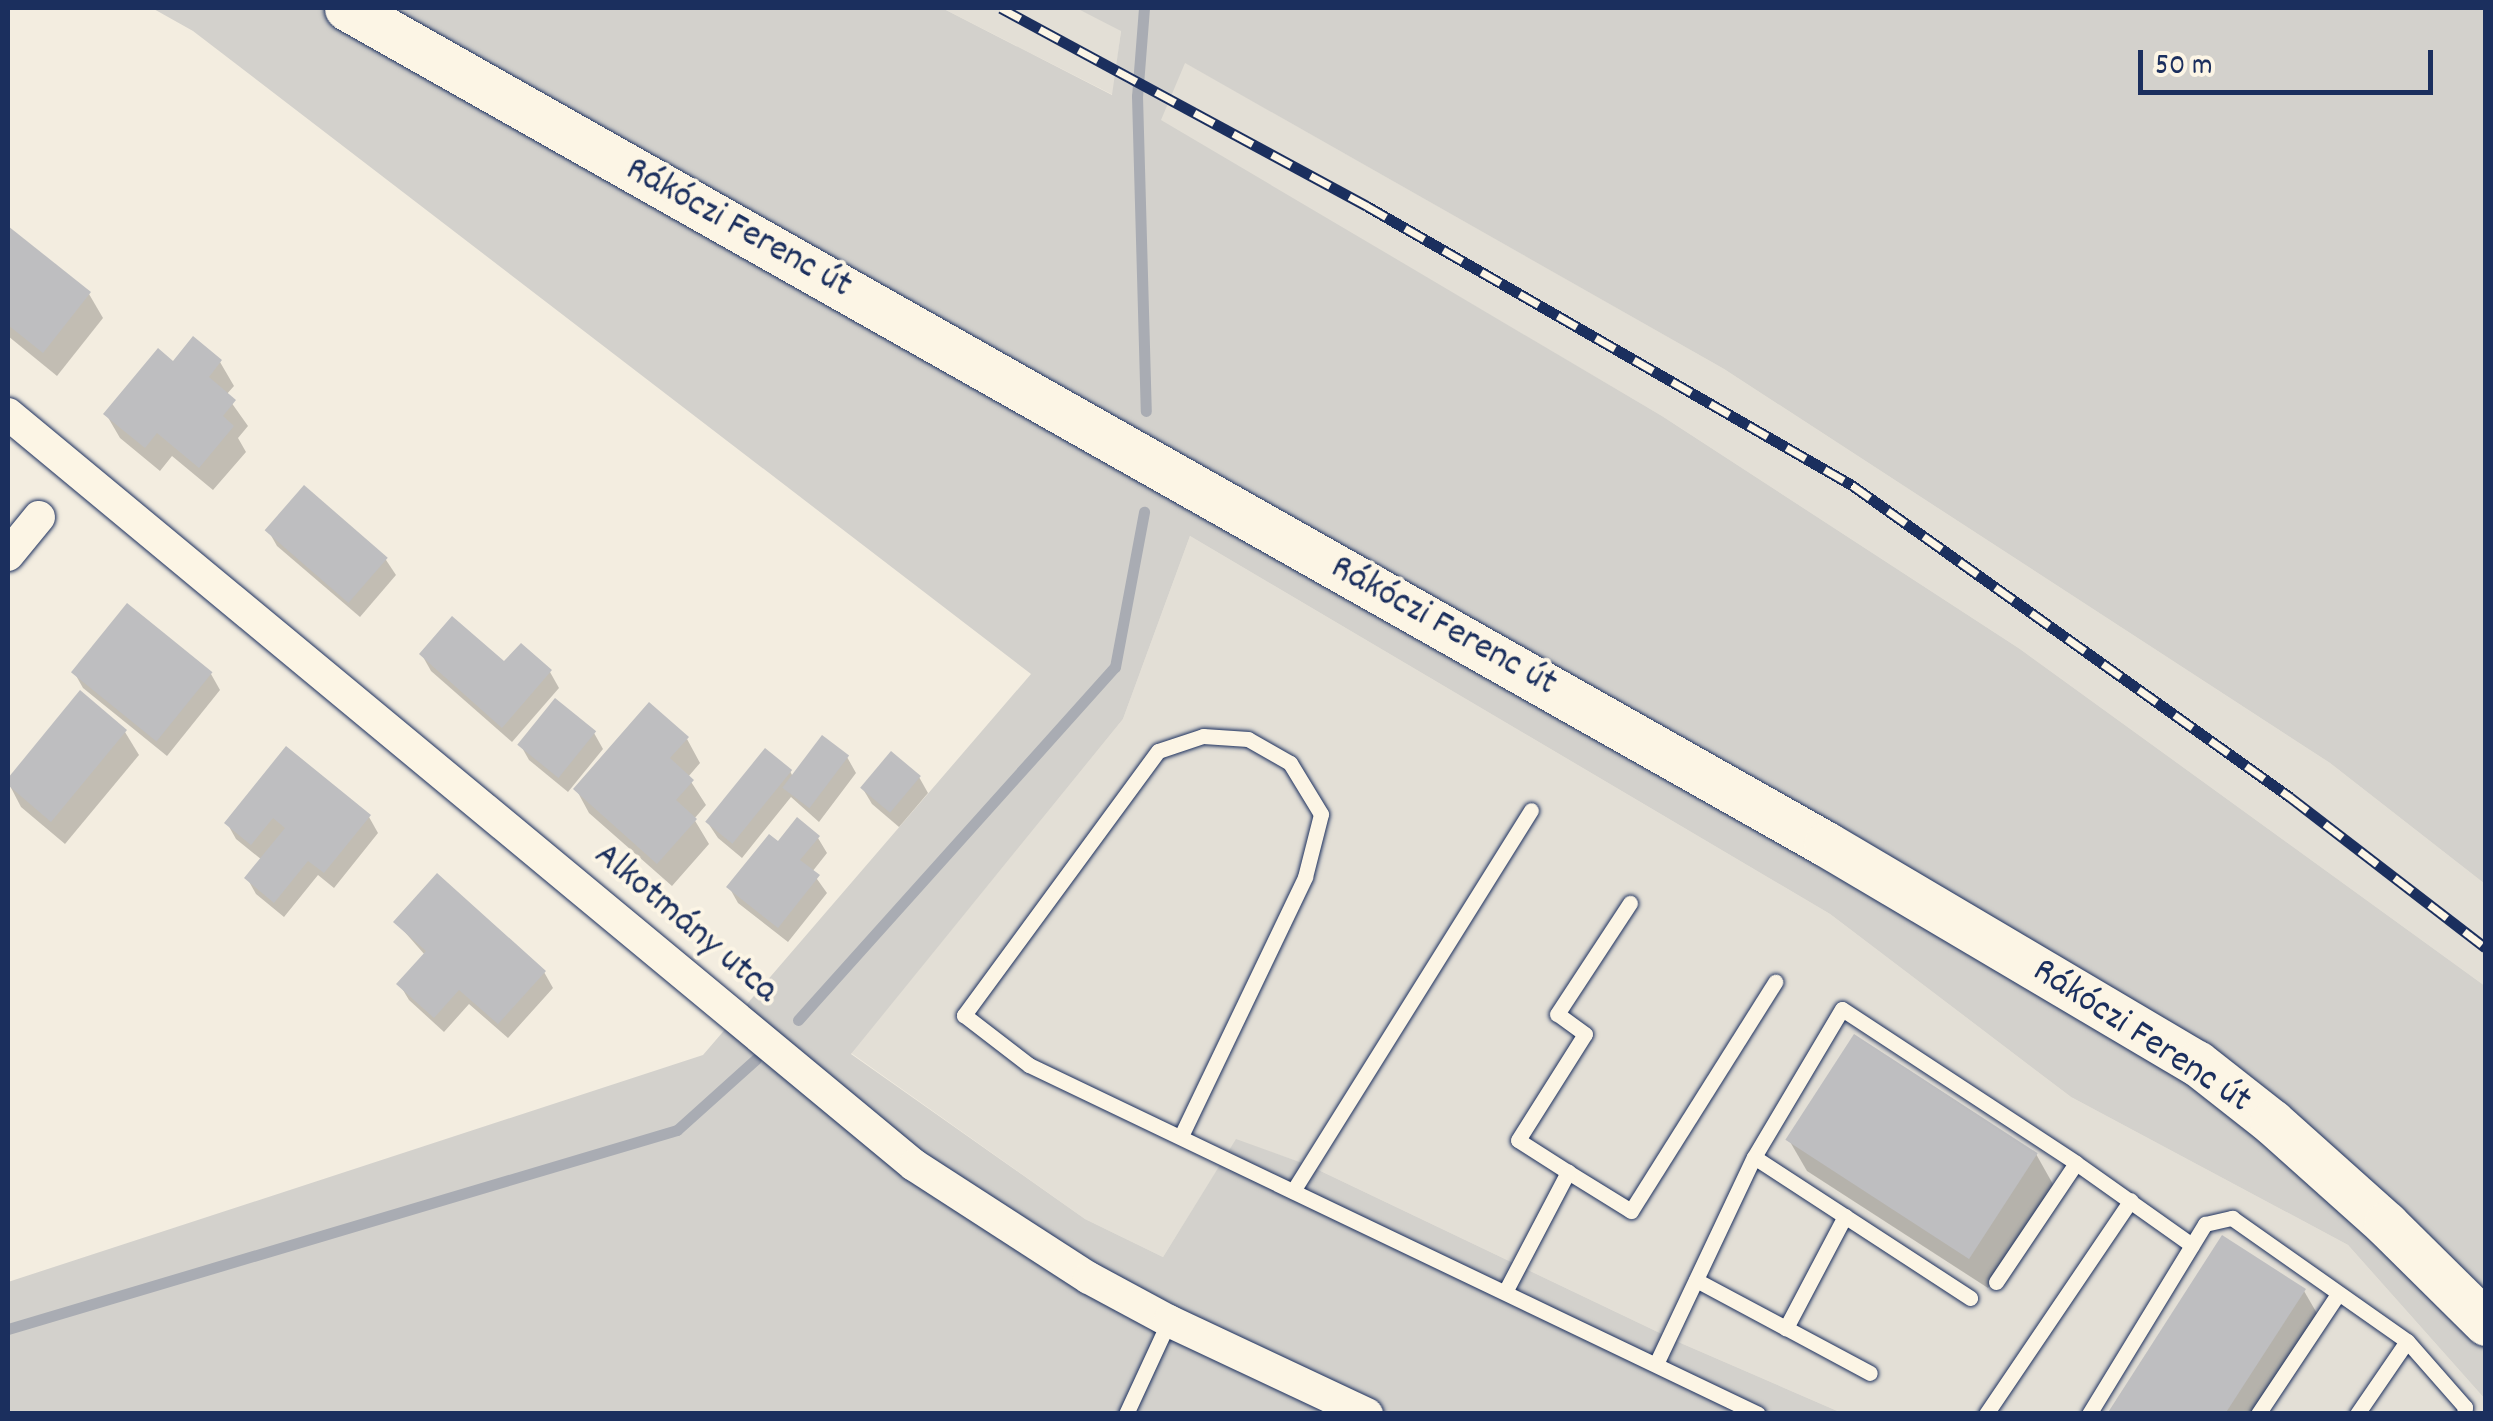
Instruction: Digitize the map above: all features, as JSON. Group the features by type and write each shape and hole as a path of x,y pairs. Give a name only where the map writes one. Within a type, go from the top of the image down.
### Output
{"main road":[{"name":"Rákóczi Ferenc út","path":"346,8 1826,844 2197,1063 2272,1122 2386,1224 2486,1323"}],"street":[{"name":"Alkotmány utca","path":"8,414 914,1165 1028,1241 1169,1321 1367,1414"},
{"path":"8,424 40,443"},
{"path":"8,554 39,517"}],"lane":[{"path":"1182,1134 1305,877 1321,814 1290,763 1248,739 1203,736 1158,751 964,1014 1029,1065 1182,1134 1758,1414"},
{"path":"1293,1191 1531,810"},
{"path":"1630,903 1558,1014 1585,1034 1518,1140 1631,1211 1775,982"},
{"path":"1656,1364 1754,1157 1842,1009 2076,1162 2192,1245"},
{"path":"1754,1157 1970,1298"},
{"path":"1996,1282 2076,1162"},
{"path":"1506,1292 1568,1172"},
{"path":"1986,1414 2131,1200"},
{"path":"1786,1328 1844,1216"},
{"path":"2088,1414 2205,1224 2232,1218 2407,1341 2465,1407 2464,1414"},
{"path":"1696,1280 1870,1374"},
{"path":"2258,1414 2338,1294"},
{"path":"1126,1414 1169,1321"},
{"path":"2357,1414 2407,1341"}],"shaded area":[{"path":"152,8 942,8 1112,95 1121,31 1076,8 2485,8 2485,884 2330,763 1724,369 1185,63 1161,120 1662,416 2020,649 2485,986 2485,1399 2348,1245 2071,1097 1830,914 1190,536 1123,719 851,1054 1085,1219 1163,1257 1236,1139 1308,1165 1683,1344 1842,1413 8,1413 8,1282 703,1055 1031,674 193,31"},
{"path":"942,8 1076,8 1121,30 1113,95"},
{"path":"1184,62 1724,369 2330,763 2485,884 2485,986 2020,649 1662,416 1160,121"},
{"path":"1190,536 1830,914 2071,1097 2348,1245 2485,1399 2485,1413 1842,1413 1683,1344 1308,1165 1236,1140 1163,1257 1085,1219 851,1053 1123,719"}],"building":[{"path":"8,226 91,292 43,353 8,325"},
{"path":"193,336 222,360 209,377 236,400 223,416 234,426 199,468 157,433 145,448 103,414 158,348 173,361"},
{"path":"304,485 388,558 348,603 265,530"},
{"path":"127,603 212,672 156,741 71,672"},
{"path":"452,616 504,661 521,643 552,670 502,728 419,654"},
{"path":"80,690 127,730 51,822 8,785 8,778"},
{"path":"555,698 596,731 558,778 517,745"},
{"path":"649,702 689,737 670,758 694,780 676,800 697,819 657,864 573,789"},
{"path":"822,735 849,755 809,808 782,788"},
{"path":"286,746 371,815 324,873 308,861 274,903 244,878 285,828 273,818 251,845 224,823"},
{"path":"765,748 792,770 732,844 705,822"},
{"path":"891,751 921,776 890,813 860,788"},
{"path":"797,817 820,836 800,860 820,875 778,928 726,887 769,834 778,841"},
{"path":"437,873 546,971 498,1024 459,990 434,1018 396,984 426,951 393,922"},
{"path":"1854,1034 2038,1153 1969,1259 1785,1140"},
{"path":"2222,1235 2306,1289 2225,1414 2107,1414"}],"waterway":[{"path":"1144,8 1137,96 1146,411"},
{"path":"798,1020 1115,667 1144,512"},
{"path":"8,1329 677,1130 756,1059"}],"railway":[{"path":"1001,8 1367,206 1852,485 2290,797 2486,948"}]}
